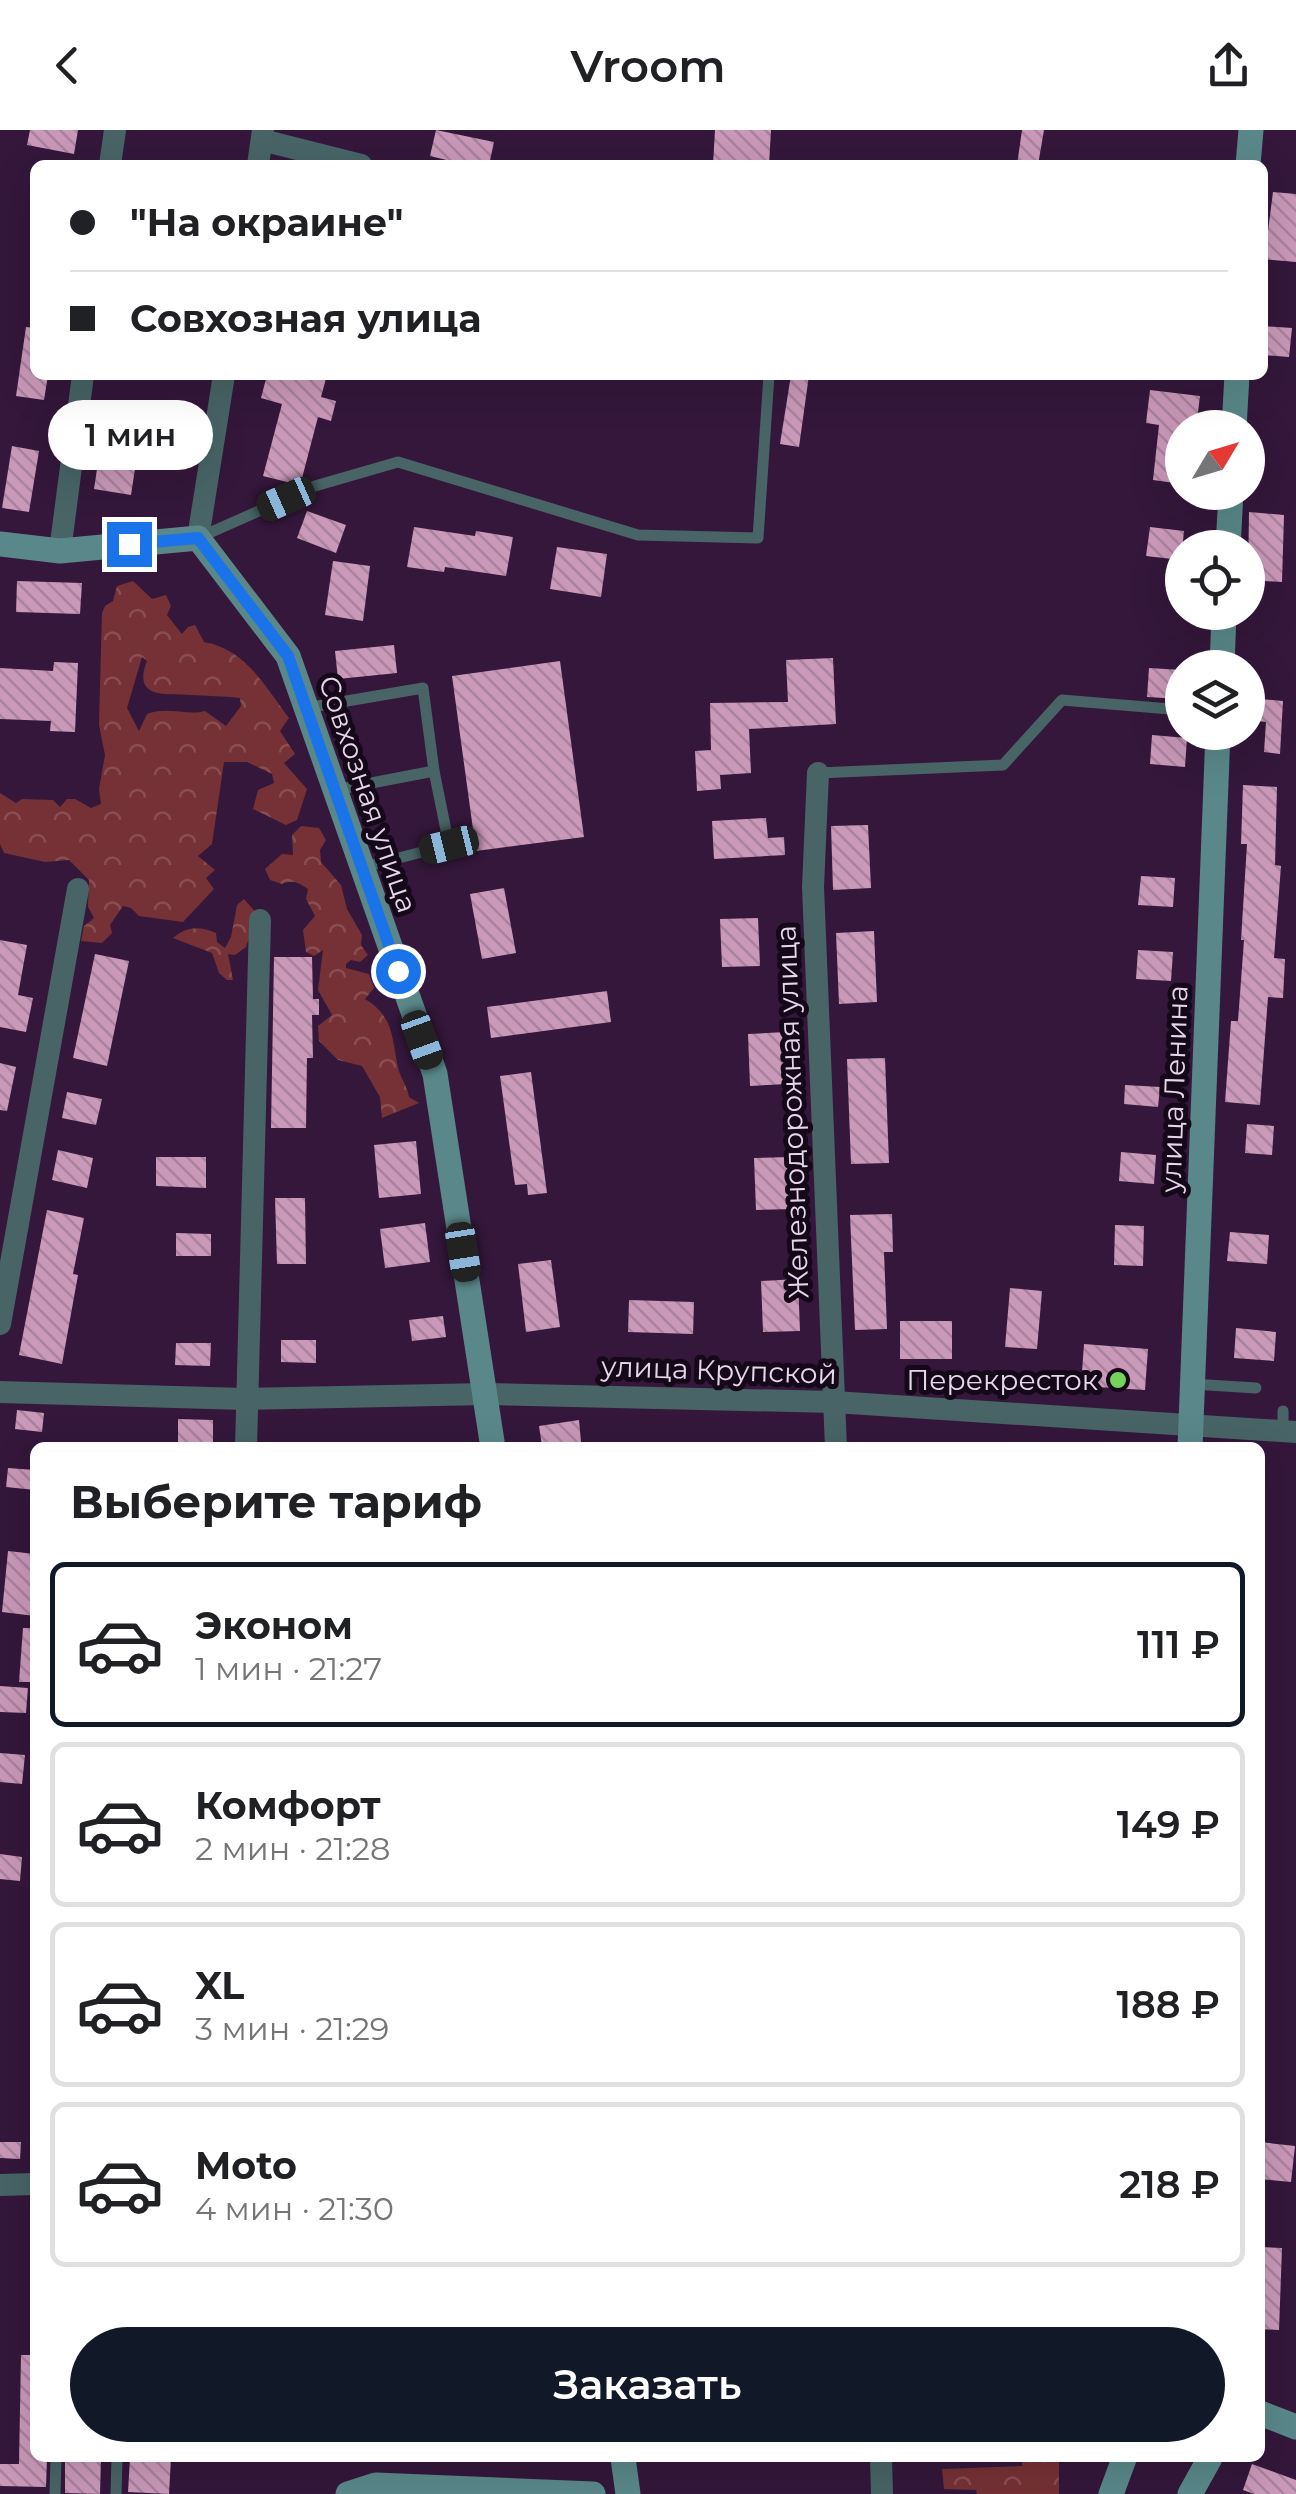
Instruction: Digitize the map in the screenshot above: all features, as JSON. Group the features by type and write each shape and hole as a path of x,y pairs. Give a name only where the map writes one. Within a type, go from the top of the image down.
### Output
{"street":[{"path":"111,160 115,130"},
{"path":"1248,160 1251,130"},
{"path":"259,160 262,135 344,160"},
{"path":"60,550 82,380"},
{"path":"0,544 60,550 198,538 223,380"},
{"path":"1235,410 1237,380"},
{"name":"Совхозная улица","path":"198,538 288,656 435,1074 492,1442"},
{"name":"улица Ленина","path":"1190,1437 1217,750"},
{"name":"Железнодорожная улица","path":"818,773 813,887 836,1442"},
{"path":"0,1324 78,890"},
{"path":"246,1442 260,920"},
{"name":"улица Крупской","path":"0,1392 245,1398 486,1394 834,1402 1190,1437 1288,1425"},
{"path":"0,2185 30,2184"},
{"path":"1266,2411 1296,2427"},
{"path":"624,2462 628,2494"},
{"path":"880,2462 882,2494"},
{"path":"1111,2494 1123,2462"},
{"path":"1125,2462 1126,2494"},
{"path":"1190,2494 1208,2462"},
{"path":"348,2494 375,2490 594,2494"}],"lane":[{"path":"198,538 316,486 398,462 638,535 758,538 769,380"},
{"path":"306,708 423,688 449,845 360,868"},
{"path":"818,773 1003,765 1062,700 1165,709"},
{"path":"335,790 434,772"},
{"path":"1192,1384 1256,1388"},
{"path":"54,2494 56,2462"},
{"path":"116,2494 118,2462"}],"green space":[{"path":"133,581 152,599 166,595 171,606 167,615 182,634 195,625 204,642 232,652 253,671 289,718 280,731 295,754 284,763 307,789 297,820 286,825 253,809 258,790 274,783 272,774 247,762 224,762 212,844 198,856 215,870 206,878 214,889 183,922 139,916 123,906 110,925 112,933 102,943 81,941 84,926 94,918 88,907 89,880 69,860 45,862 4,853 0,844 0,793 16,803 22,799 53,800 60,807 67,799 75,799 91,808 101,804 99,789 105,755 99,725 102,613 113,601 117,586","holes":["142,657 147,661 143,674 148,689 164,694 240,698 241,706 226,726 205,711 162,711 147,714 139,731 127,708"]},
{"path":"301,826 319,828 326,840 320,850 321,862 341,885 347,909 368,955 360,962 351,960 346,968 369,974 374,988 365,999 387,1021 409,1097 419,1103 382,1118 380,1097 362,1066 338,1060 319,1041 318,1026 332,1015 318,990 323,950 314,956 306,952 303,930 315,916 306,899 308,889 296,882 282,884 270,880 265,869 282,854 293,855 292,835"},
{"path":"244,899 257,914 246,947 235,955 228,954 233,980 227,980 219,973 212,953 173,938 189,929 205,929 216,933 217,942 225,948 237,905"},
{"path":"1022,2462 1059,2462 1059,2494 977,2494 976,2490 944,2489 942,2469 1022,2466"}],"building":[{"path":"30,130 78,130 74,154 27,145"},
{"path":"436,130 494,142 490,160 430,156"},
{"path":"715,130 771,130 769,160 713,160"},
{"path":"1022,130 1044,130 1039,160 1018,160"},
{"path":"1273,192 1296,194 1296,262 1268,260"},
{"path":"1268,326 1292,328 1289,357 1268,355"},
{"path":"26,327 30,327 30,380 47,380 44,400 16,396"},
{"path":"266,380 326,380 321,397 336,401 331,421 318,417 301,482 263,476 282,404 261,398"},
{"path":"790,380 808,380 799,447 780,444"},
{"path":"1150,390 1200,396 1198,410 1165,410 1165,482 1153,480 1159,425 1146,423"},
{"path":"104,423 141,429 131,495 94,489"},
{"path":"12,446 39,451 29,512 2,508"},
{"path":"307,511 346,525 336,553 297,538"},
{"path":"1249,512 1284,515 1282,582 1265,581 1265,530 1249,530"},
{"path":"414,527 513,537 506,576 445,567 444,572 407,567"},
{"path":"1150,527 1176,530 1165,530 1165,558 1146,556"},
{"path":"557,547 607,554 601,597 550,589"},
{"path":"333,561 370,566 363,621 325,615"},
{"path":"17,581 82,583 80,614 16,612"},
{"path":"394,645 397,673 338,679 335,651"},
{"path":"833,658 836,724 749,729 751,773 720,775 721,789 697,791 695,751 711,750 710,703 788,702 786,660"},
{"path":"560,661 584,837 476,851 452,676"},
{"path":"54,662 78,663 75,732 50,731 51,721 0,719 0,668 53,671"},
{"path":"1149,668 1165,669 1165,698 1147,697"},
{"path":"1265,699 1283,701 1280,754 1264,752"},
{"path":"1152,735 1165,736 1165,750 1186,750 1185,767 1150,764"},
{"path":"1243,785 1277,787 1275,865 1281,866 1274,958 1285,959 1283,998 1268,997 1260,1105 1225,1102 1231,1021 1238,1021 1244,940 1247,844 1241,844"},
{"path":"766,818 768,838 784,837 785,855 714,859 712,821"},
{"path":"868,825 871,888 833,890 831,826"},
{"path":"1141,876 1175,878 1173,907 1138,905"},
{"path":"504,888 516,953 482,959 470,894"},
{"path":"758,918 760,966 722,967 720,919"},
{"path":"874,931 877,1002 839,1004 836,933"},
{"path":"0,940 27,945 18,995 33,998 26,1032 0,1027"},
{"path":"1138,950 1173,952 1171,981 1136,979"},
{"path":"95,954 129,961 107,1066 73,1058"},
{"path":"274,957 312,957 313,999 319,999 319,1015 312,1015 313,1058 307,1058 306,1128 271,1128"},
{"path":"607,991 611,1022 491,1038 487,1007"},
{"path":"786,1032 788,1084 750,1086 748,1034"},
{"path":"885,1058 889,1163 851,1164 847,1059"},
{"path":"0,1063 16,1067 7,1111 0,1110"},
{"path":"531,1072 547,1193 528,1195 527,1184 515,1185 500,1076"},
{"path":"1125,1085 1160,1087 1158,1107 1124,1104"},
{"path":"67,1092 102,1099 96,1125 62,1118"},
{"path":"1247,1124 1274,1126 1272,1155 1245,1153"},
{"path":"416,1141 421,1194 379,1198 374,1145"},
{"path":"58,1150 93,1158 87,1188 52,1180"},
{"path":"1121,1152 1156,1155 1154,1184 1119,1181"},
{"path":"156,1157 206,1157 206,1188 156,1186"},
{"path":"792,1157 794,1209 756,1210 754,1158"},
{"path":"275,1198 305,1198 306,1264 277,1264"},
{"path":"47,1210 84,1218 62,1364 19,1355"},
{"path":"892,1214 893,1252 884,1252 887,1329 855,1330 850,1215"},
{"path":"425,1223 430,1262 385,1268 380,1229"},
{"path":"1115,1225 1144,1226 1143,1266 1114,1265"},
{"path":"1230,1232 1269,1235 1267,1264 1227,1261"},
{"path":"176,1233 211,1234 211,1256 176,1256"},
{"path":"551,1260 560,1327 526,1332 518,1264"},
{"path":"798,1279 800,1331 763,1332 761,1281"},
{"path":"1010,1288 1042,1291 1037,1349 1005,1347"},
{"path":"629,1300 694,1302 693,1334 628,1332"},
{"path":"443,1316 446,1337 412,1341 409,1320"},
{"path":"900,1321 952,1321 952,1359 900,1359"},
{"path":"1236,1328 1276,1332 1274,1361 1234,1358"},
{"path":"281,1340 316,1340 316,1363 281,1362"},
{"path":"176,1343 211,1343 210,1366 175,1365"},
{"path":"1084,1344 1148,1349 1145,1390 1081,1386"},
{"path":"17,1410 44,1413 42,1432 15,1429"},
{"path":"178,1419 213,1420 213,1442 178,1442"},
{"path":"579,1420 581,1442 541,1442 539,1426"},
{"path":"8,1468 30,1470 30,1489 6,1487"},
{"path":"8,1551 30,1553 30,1615 2,1612"},
{"path":"23,1628 30,1628 30,1682 19,1682"},
{"path":"0,1686 28,1688 26,1713 0,1712"},
{"path":"0,1753 25,1755 22,1784 0,1782"},
{"path":"0,1854 22,1857 20,1881 0,1879"},
{"path":"0,2142 21,2142 20,2159 0,2158"},
{"path":"1265,2143 1295,2146 1291,2182 1265,2179"},
{"path":"1265,2247 1282,2248 1279,2330 1265,2329"},
{"path":"21,2355 30,2355 30,2462 47,2462 46,2487 0,2486 0,2464 19,2464"},
{"path":"65,2462 101,2462 100,2494 65,2493"},
{"path":"130,2462 171,2462 169,2494 128,2492"},
{"path":"1252,2464 1296,2480 1296,2494 1254,2494 1243,2490"}],"place":[{"name":"Перекресток","path":"1118,1380"}],"route":[{"path":"129,544 198,538 288,656 398,971"}]}
